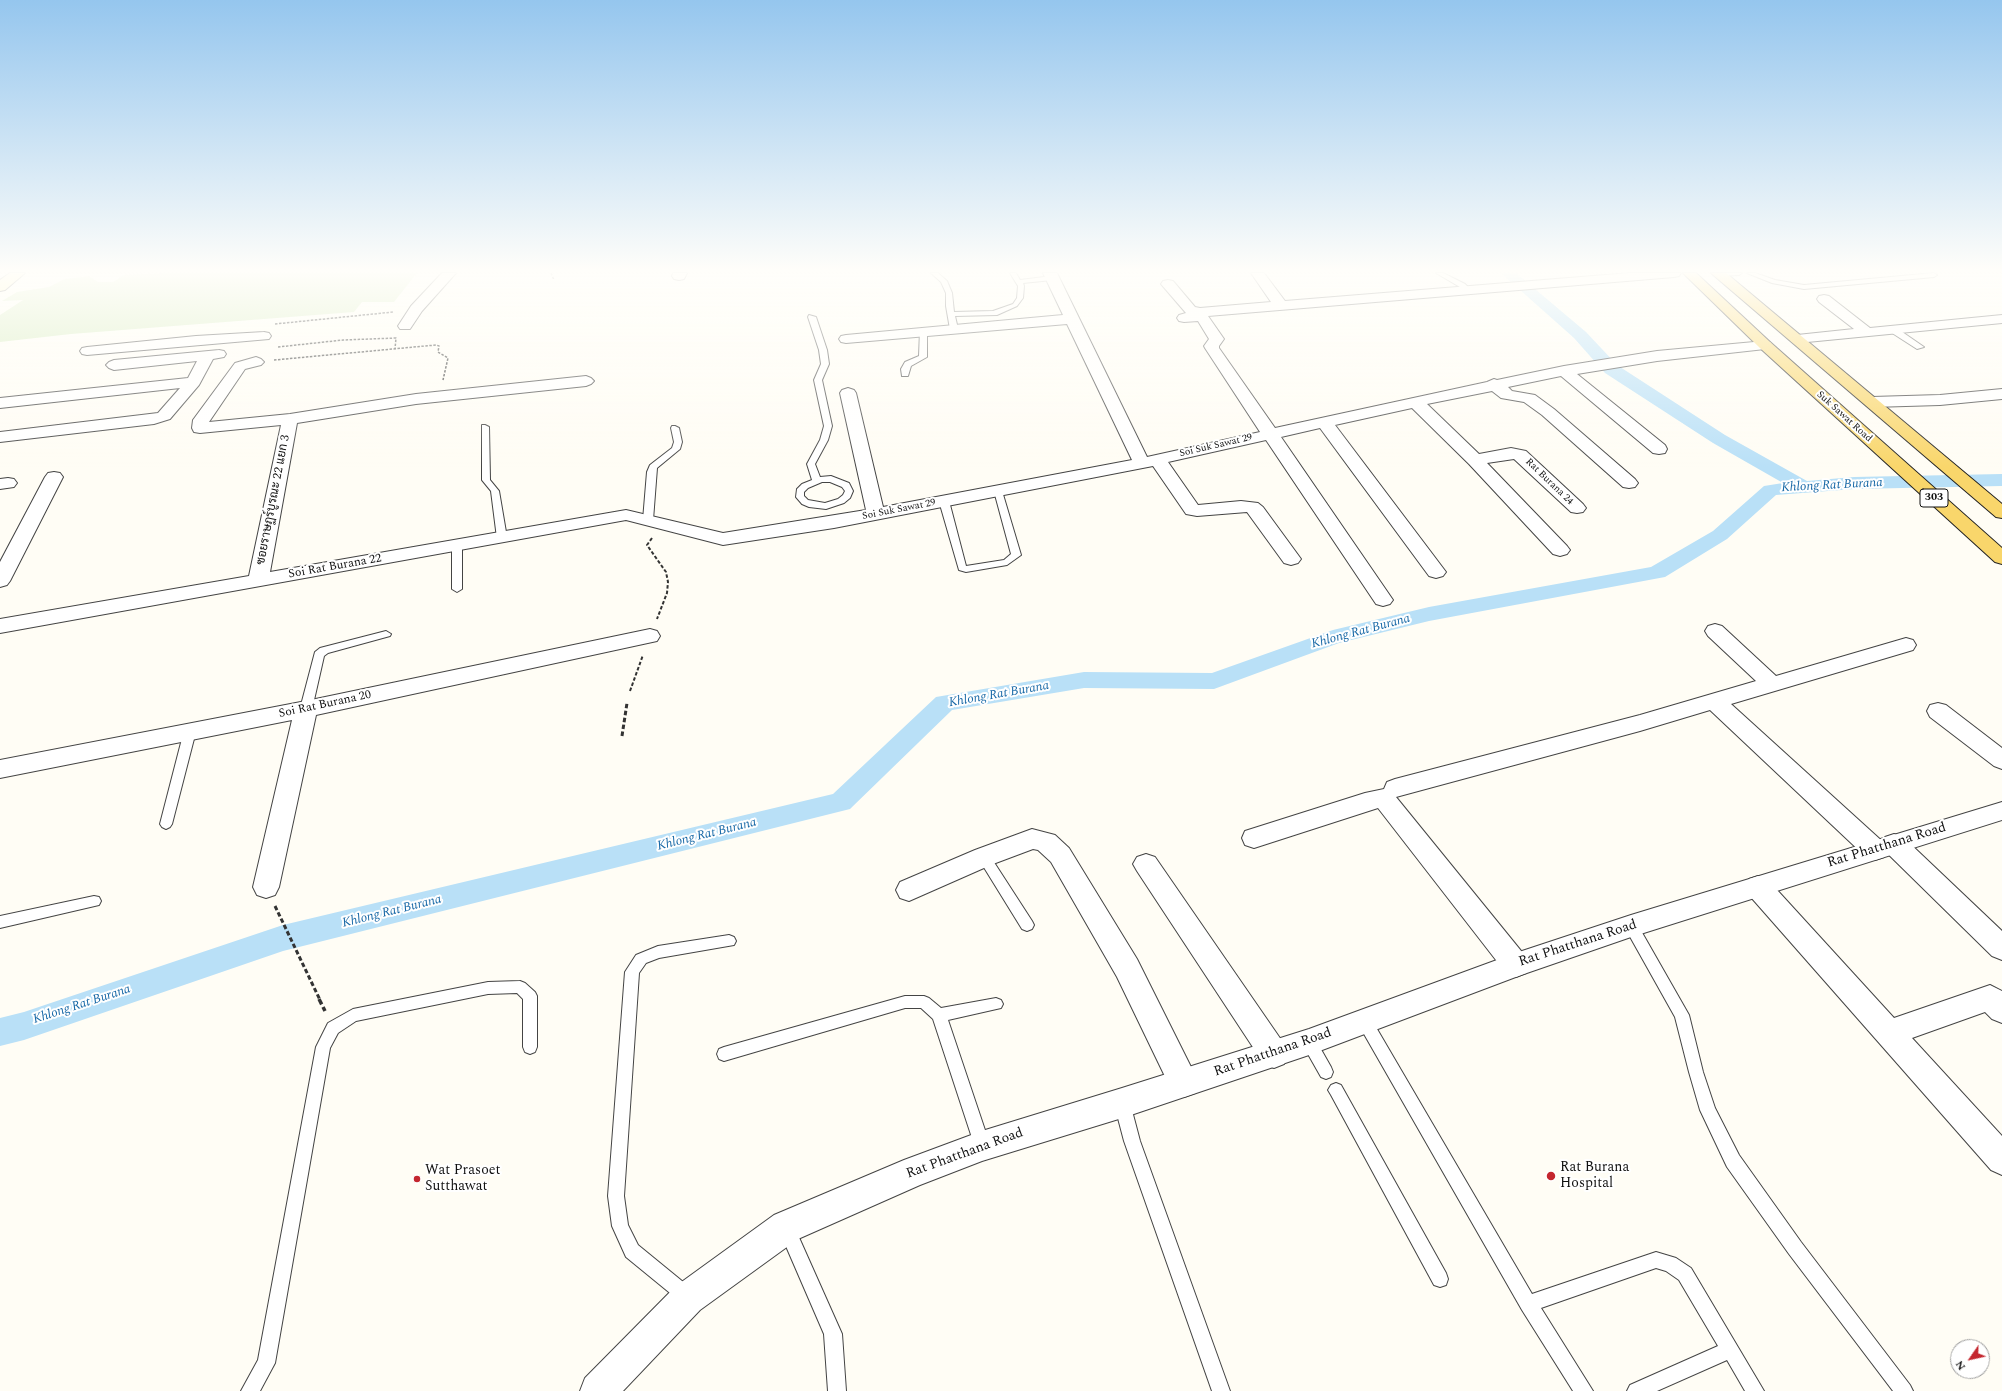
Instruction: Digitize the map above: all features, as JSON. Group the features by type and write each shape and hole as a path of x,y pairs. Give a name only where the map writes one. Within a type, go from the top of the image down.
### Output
{"main road":[{"name":"Suk Sawat Road","path":"1758,338 1891,460 2002,558"},
{"name":"303","path":"1797,339 2002,513"}],"street":[{"path":"88,351 231,338"},
{"path":"846,339 858,338"},
{"path":"1082,338 1150,461 1192,510 1196,511 1241,506 1252,507 1257,511 1291,559"},
{"path":"1216,338 1217,339 1211,346 1212,348 1383,600"},
{"path":"1797,339 1808,338"},
{"name":"Soi Suk Sawat 29","path":"668,526 723,539 828,514 876,514 998,492 1150,461 1494,384 1621,361 1765,345"},
{"path":"114,365 236,351"},
{"path":"0,437 154,419 169,412 193,382 208,355"},
{"path":"256,362 240,366 201,420 200,428 290,419 439,396 586,381"},
{"path":"1564,371 1659,449"},
{"path":"0,403 193,382"},
{"path":"1494,384 1507,396 1529,398 1548,412 1629,483"},
{"path":"848,393 876,514"},
{"path":"1872,402 1940,400 2002,394"},
{"path":"1415,402 1475,460 1560,550"},
{"name":"ซอยราษฏร์บูรณะ 22 แยก 3","path":"258,581 290,419"},
{"path":"1324,422 1436,572"},
{"name":"Rat Burana 24","path":"1475,460 1511,453 1520,455 1577,508"},
{"path":"0,581 54,476"},
{"name":"Soi Rat Burana 22","path":"0,626 626,515 668,526"},
{"path":"1715,631 1772,684"},
{"name":"Soi Rat Burana 20","path":"0,769 306,709 650,636"},
{"path":"1395,788 1610,732 1906,645"},
{"path":"1714,701 2002,948"},
{"path":"270,895 306,709"},
{"path":"1938,711 2002,760"},
{"path":"1254,838 1365,802 1383,798 1516,965"},
{"name":"Rat Phatthana Road","path":"598,1391 688,1298 786,1227 915,1171 982,1146 1184,1084 1274,1054 1365,1022 1516,965 1631,926 1885,847 1999,815"},
{"path":"909,890 984,857 1032,839 1046,842 1060,855 1127,968 1184,1084"},
{"path":"1146,864 1274,1054"},
{"path":"1758,887 2002,1159"},
{"path":"1888,1032 1998,1001"}],"lane":[{"path":"817,480 812,464 814,456 824,440 828,426 818,380 824,364 820,338"},
{"path":"905,374 905,369 908,364 923,357 923,338"},
{"path":"1906,338 1920,347"},
{"path":"485,427 486,480 495,491 502,538"},
{"path":"648,520 651,472 653,467 676,449 678,442 675,428"},
{"path":"831,479 840,481 846,485 849,490 847,496 828,514 805,502 800,497 800,491 804,486 817,480 831,479"},
{"path":"944,501 962,568 966,569 1007,562 1016,555 998,492"},
{"path":"457,546 457,589"},
{"path":"306,709 316,661 319,654 324,650 386,634"},
{"path":"166,824 190,732"},
{"path":"984,857 1027,925"},
{"path":"0,922 94,901"},
{"path":"1631,926 1682,1016 1690,1038 1696,1072 1708,1110 1733,1161 1795,1248 1904,1391"},
{"path":"688,1298 632,1251 620,1226 616,1196 632,972 641,960 658,952 729,941"},
{"path":"250,1391 266,1363 323,1047 333,1028 353,1015 488,988 520,987 530,996 530,1047"},
{"path":"724,1054 905,1002 924,1002 939,1015 982,1146"},
{"path":"939,1015 996,1004"},
{"path":"1365,1022 1528,1304 1584,1391"},
{"path":"1309,1042 1326,1072"},
{"path":"1336,1090 1440,1279"},
{"path":"1122,1103 1132,1141 1221,1391"},
{"path":"786,1227 833,1334 837,1391"},
{"path":"1528,1304 1656,1260 1670,1264 1685,1274 1755,1391"},
{"path":"1636,1391 1730,1350"}],"path":[{"path":"256,362 263,353 264,350 262,349 343,340 396,338 394,349"},
{"path":"256,362 439,346 438,352 448,358 439,396"},
{"path":"630,691 667,593 668,582 666,572 647,545 649,540 668,526"},
{"path":"622,736 627,703"},
{"path":"270,895 333,1028"}],"green space":[{"path":"0,338 36,338 0,342"}],"waterway":[{"path":"1583,338 1611,369 1719,439 1803,487"},
{"name":"Khlong Rat Burana","path":"0,1032 24,1026 283,938 841,802 945,703 1084,680 1214,681 1333,637 1429,614 1657,572 1720,535 1771,490 1854,483 2002,480"}],"place":[{"name":"Rat Burana Hospital","path":"1551,1176"},
{"name":"Wat Prasoet Sutthawat","path":"417,1179"}]}
